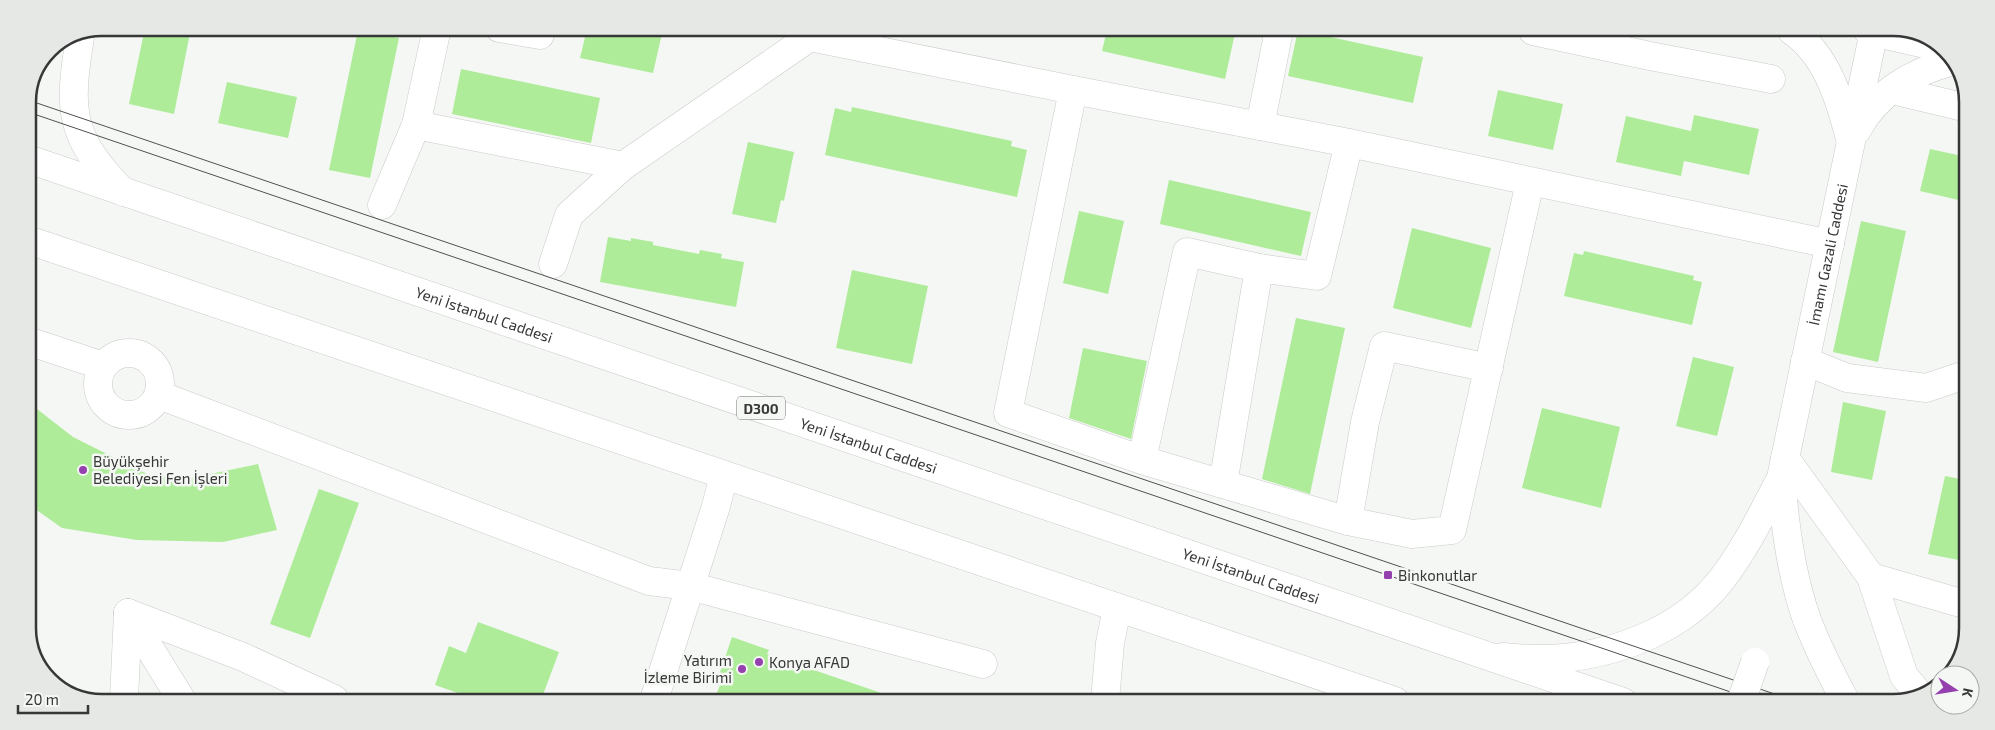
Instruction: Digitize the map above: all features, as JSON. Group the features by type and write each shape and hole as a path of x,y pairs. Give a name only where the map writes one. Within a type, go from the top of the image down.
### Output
{"main road":[{"path":"382,205 416,125 435,36"},
{"path":"554,264 569,214 623,166 807,36"},
{"path":"825,36 1073,90 1349,143 1830,244"},
{"path":"1260,126 1278,36"},
{"path":"1560,36 1771,80"},
{"path":"1797,36 1813,52 1824,68 1843,111 1851,143"},
{"name":"İmamı Gazali Caddesi","path":"1783,468 1851,143 1871,36"},
{"path":"1890,36 1923,43"},
{"path":"80,40 74,79 75,117 78,129 91,155 123,192"},
{"path":"1851,143 1865,115 1879,100 1911,77 1946,64"},
{"path":"1073,90 1008,414 1142,460 1348,521 1412,534 1452,530 1530,182"},
{"path":"1892,90 1959,106"},
{"path":"416,125 623,166"},
{"path":"1142,460 1186,252 1258,268 1317,276 1349,143"},
{"name":"Yeni İstanbul Caddesi","path":"36,162 1600,694"},
{"path":"36,243 1374,694"},
{"path":"1223,484 1258,268"},
{"path":"36,344 103,366"},
{"path":"1348,521 1365,422 1384,346 1488,368"},
{"path":"135,353 151,361 160,377 159,394 148,410 132,416 114,413 101,400 97,383 103,366 117,355 135,353"},
{"path":"1805,361 1847,378 1926,388 1959,376"},
{"path":"159,394 649,581 690,586 983,664"},
{"path":"1494,657 1564,658 1590,654 1625,645 1659,631 1683,618 1721,580 1736,559 1753,531 1783,468"},
{"path":"1783,468 1871,577 1904,676 1916,690"},
{"path":"1783,468 1784,508 1799,592 1818,645 1842,694"},
{"path":"656,694 724,475"},
{"path":"1871,577 1959,603"},
{"path":"1106,694 1110,643 1117,608"},
{"path":"124,694 128,613"},
{"path":"128,613 178,694"},
{"path":"128,613 243,657 323,694"},
{"path":"1743,694 1755,662"}],"building":[{"path":"143,36 189,36 174,114 129,104"},
{"path":"357,36 389,36 399,38 370,178 329,170"},
{"path":"585,36 661,36 653,73 580,58"},
{"path":"1106,36 1234,36 1225,79 1102,51"},
{"path":"1297,36 1326,36 1423,57 1413,103 1288,76"},
{"path":"461,69 600,98 591,143 452,114"},
{"path":"227,82 297,97 288,138 218,123"},
{"path":"1498,90 1563,104 1553,150 1488,136"},
{"path":"852,107 1012,141 1011,146 1027,150 1017,197 825,155 835,108 851,112"},
{"path":"1694,115 1759,129 1749,175 1684,161 1681,176 1616,162 1626,116 1691,131"},
{"path":"748,142 794,152 784,201 781,200 776,223 732,214"},
{"path":"1930,149 1959,155 1959,200 1920,191"},
{"path":"1169,180 1311,212 1301,256 1160,224"},
{"path":"1079,211 1124,221 1108,294 1063,283"},
{"path":"1861,221 1906,231 1878,362 1833,352"},
{"path":"1412,228 1491,248 1471,328 1393,308"},
{"path":"608,237 631,241 631,238 653,242 653,245 699,254 700,250 722,254 721,258 744,262 736,307 600,282"},
{"path":"1584,251 1694,276 1693,280 1702,282 1692,325 1564,296 1574,253 1583,255"},
{"path":"852,270 928,286 912,364 836,348"},
{"path":"1296,318 1345,328 1310,494 1262,479"},
{"path":"1083,348 1147,361 1131,439 1069,418"},
{"path":"1693,357 1734,367 1717,436 1676,426"},
{"path":"1843,402 1886,411 1872,480 1831,472"},
{"name":"Büyükşehir Belediyesi Fen İşleri","path":"36,408 73,437 151,476 191,478 258,464 277,530 223,542 137,540 62,528 36,510"},
{"path":"1542,408 1620,427 1601,508 1522,488"},
{"path":"1945,476 1959,479 1959,560 1928,554"},
{"path":"319,489 359,503 310,638 270,624"},
{"path":"478,622 559,652 543,694 461,694 435,685 449,646 466,653"},
{"path":"732,637 769,650 767,654 884,694 716,694 720,685 716,684"}],"tram line":[{"path":"36,103 1774,694"},
{"path":"36,115 1737,694"}],"place":[{"name":"Büyükşehir Belediyesi Fen İşleri","path":"83,470"},
{"name":"Binkonutlar","path":"1388,575"},
{"name":"Konya AFAD","path":"759,662"},
{"name":"Yatırım İzleme Birimi","path":"742,669"}]}
